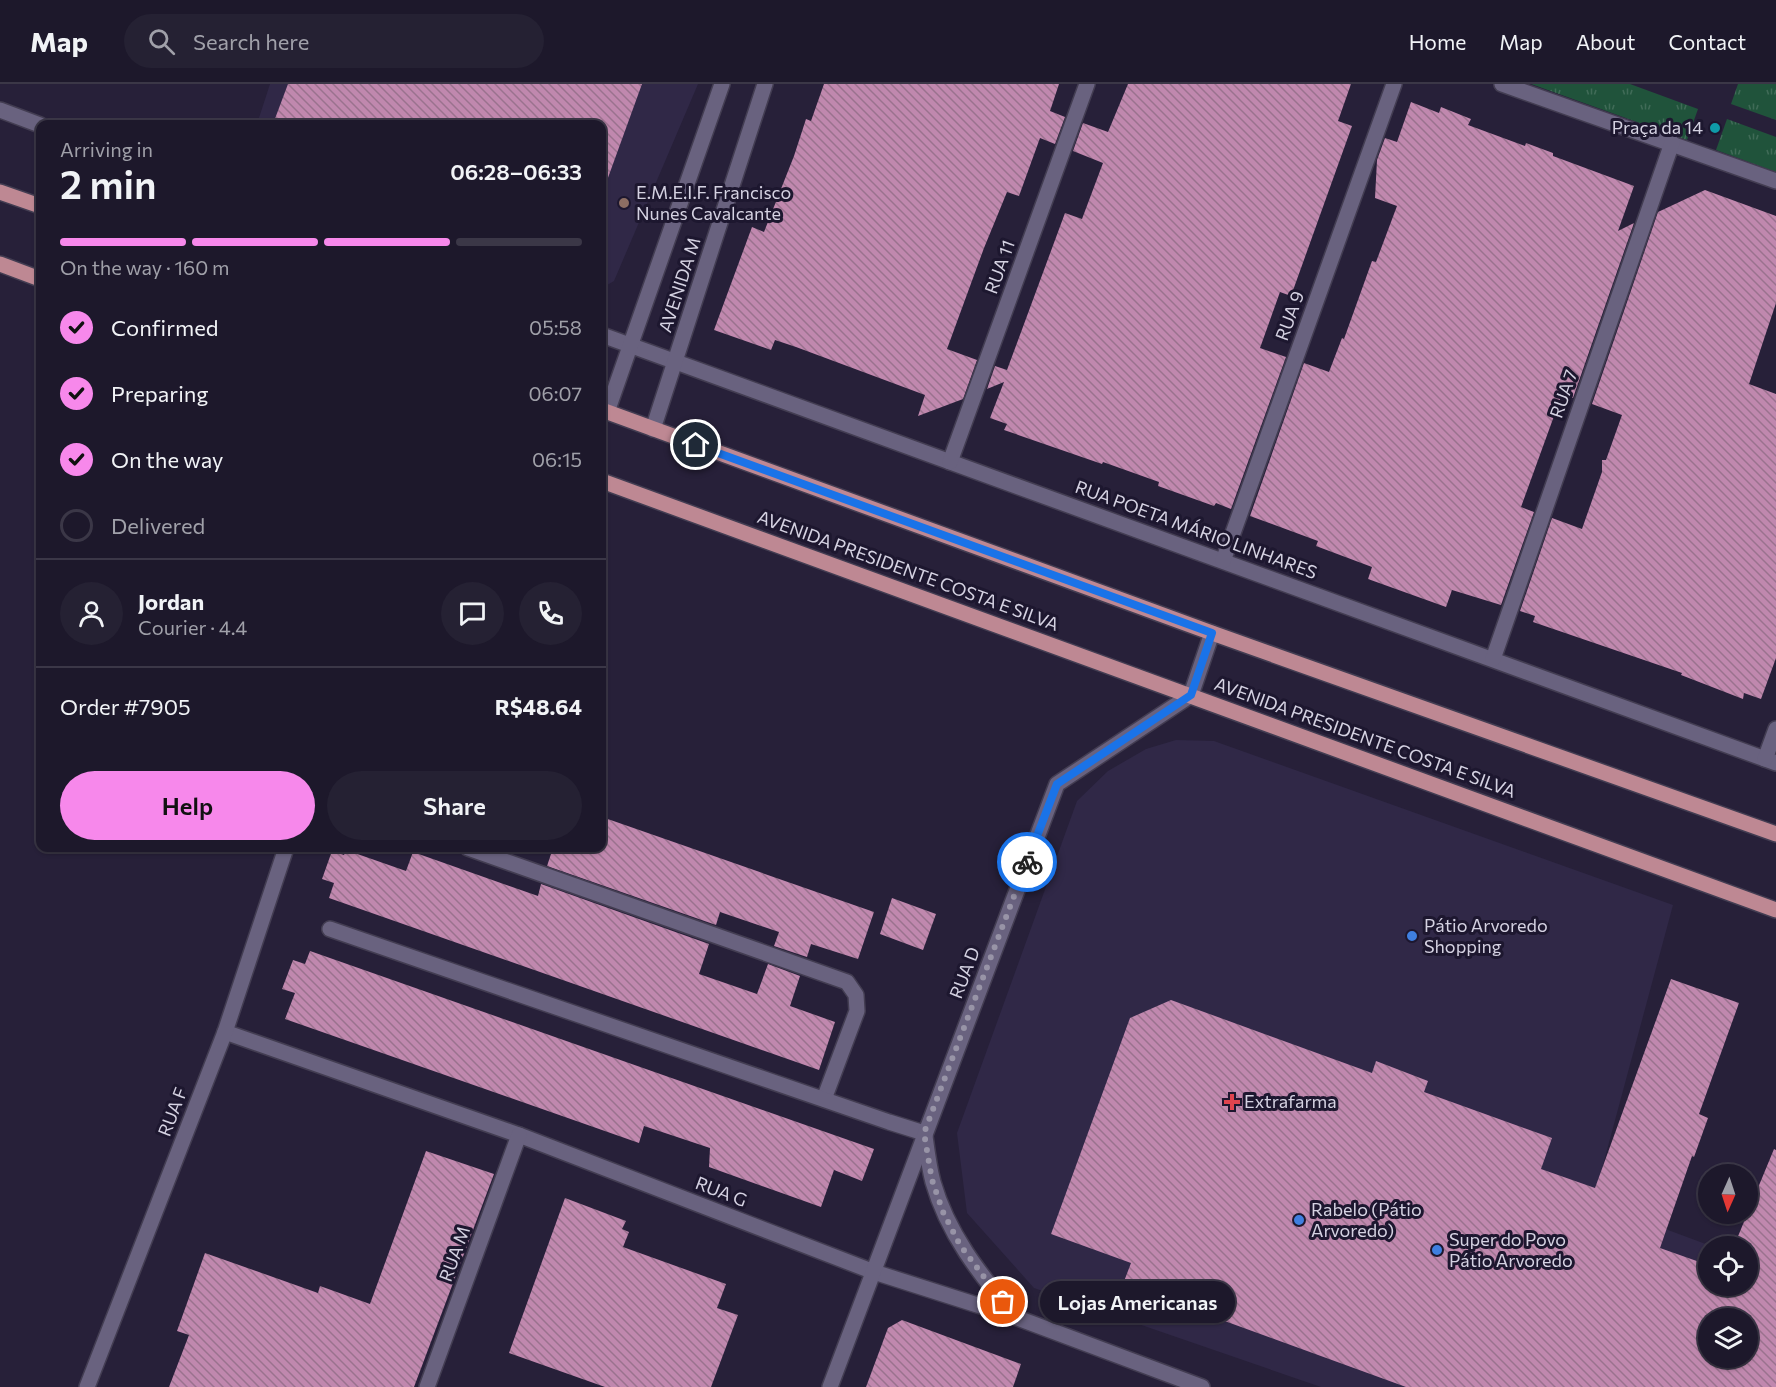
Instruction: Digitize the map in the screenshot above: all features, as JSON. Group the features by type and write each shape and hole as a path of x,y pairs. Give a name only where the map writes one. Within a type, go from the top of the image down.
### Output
{"main road":[{"path":"0,192 36,205"},
{"path":"0,264 36,278"},
{"path":"606,412 1212,633 1776,834"},
{"name":"AVENIDA PRESIDENTE COSTA E SILVA","path":"606,481 1776,910"}],"street":[{"name":"AVENIDA M","path":"606,406 631,346 722,84"},
{"name":"AVENIDA M","path":"652,429 765,84"},
{"name":"RUA 11","path":"950,462 1087,84"},
{"name":"RUA 9","path":"1222,561 1394,84"},
{"path":"1502,84 1672,142 1776,181"},
{"path":"0,110 36,124"},
{"name":"RUA 7","path":"1493,659 1672,142"},
{"name":"RUA POETA MÁRIO LINHARES","path":"606,337 1771,761"},
{"path":"1191,695 1212,633"},
{"name":"RUA D","path":"830,1387 1057,784 1191,695"},
{"path":"1771,761 1776,729"},
{"name":"RUA F","path":"87,1387 225,1032 285,852"},
{"path":"479,852 847,982 856,995 857,1011 824,1099"},
{"path":"330,928 924,1133 932,1180 943,1212 960,1245 1015,1317"},
{"name":"RUA G","path":"225,1032 519,1135 874,1272 1015,1317 1202,1387"},
{"name":"RUA M","path":"426,1387 519,1135"}],"shaded area":[{"name":"E.M.E.I.F. Francisco Nunes Cavalcante","path":"270,84 698,84 614,281 606,286 606,120 258,120"},
{"path":"1176,740 1214,741 1673,905 1593,1202 1698,1241 1698,1296 1758,1296 1758,1264 1776,1271 1758,1362 1758,1308 1698,1308 1698,1368 1757,1368 1753,1387 1321,1387 1034,1288 967,1213 957,1133 1077,801 1108,771 1146,749"}],"green space":[{"path":"1531,84 1630,84 1698,109 1687,140"},
{"path":"1738,84 1776,84 1776,120 1731,104"},
{"path":"1727,119 1776,137 1776,172 1716,150"}],"building":[{"path":"288,84 642,84 606,183 606,120 274,120"},
{"path":"824,84 1059,84 1050,111 1065,117 1055,144 1040,138 1019,196 1007,192 947,349 977,360 963,399 918,416 925,395 775,340 771,350 714,330 752,227 764,232 806,119 811,121"},
{"path":"1128,84 1351,84 1338,121 1352,126 1291,296 1280,292 1260,348 1286,357 1231,509 1216,503 1214,506 1158,486 1159,482 1004,430 1007,424 990,418 1004,382 987,389 995,366 1007,370 1065,213 1082,219 1103,163 1073,151 1083,123 1108,132"},
{"path":"1411,102 1439,113 1441,107 1471,119 1468,125 1525,146 1526,143 1553,153 1553,156 1634,186 1618,231 1634,223 1573,398 1562,394 1521,507 1534,512 1501,605 1452,590 1446,607 1368,579 1372,567 1316,546 1318,541 1250,516 1304,363 1329,372 1342,338 1344,339 1372,261 1376,262 1397,206 1375,198 1377,160 1385,138 1397,142"},
{"path":"1705,190 1776,216 1776,303 1749,384 1776,394 1776,658 1761,699 1744,693 1743,699 1681,675 1682,673 1533,622 1535,616 1520,611 1552,518 1582,529 1602,472 1602,460 1606,460 1622,415 1592,404 1658,212"},
{"path":"606,818 874,912 858,959 811,944 807,957 774,946 779,932 720,912 716,925 547,866 552,852 606,852"},
{"path":"332,852 344,855 345,852 352,852 406,871 413,852 538,896 541,884 709,944 699,974 757,994 768,964 800,976 790,1006 835,1022 819,1070 329,898 334,883 322,879"},
{"path":"892,898 936,914 923,950 880,934"},
{"path":"310,951 874,1149 862,1181 834,1170 821,1207 709,1167 710,1148 644,1126 639,1143 285,1019 295,993 282,989 293,960 305,964"},
{"path":"1671,979 1739,1003 1699,1114 1708,1118 1694,1157 1692,1156 1660,1248 1698,1261 1698,1296 1758,1296 1758,1236 1738,1236 1743,1224 1758,1224 1758,1188 1774,1149 1776,1150 1776,1387 1406,1387 1123,1284 1131,1263 1051,1234 1130,1018 1171,1000 1372,1073 1376,1061 1428,1081 1424,1092 1552,1138 1541,1169 1595,1188"},
{"path":"426,1151 494,1174 414,1387 169,1387 189,1335 177,1331 205,1253 318,1293 320,1286 370,1304"},
{"path":"565,1198 626,1221 622,1229 629,1232 623,1247 726,1284 717,1308 738,1315 711,1387 605,1387 509,1353"},
{"path":"902,1320 1021,1364 1013,1387 866,1387 888,1328"}],"way so far":[{"path":"1003,1302 960,1245 943,1212 932,1180 924,1133 1027,862"}],"place":[{"name":"Praça da 14","path":"1715,128"},
{"name":"E.M.E.I.F. Francisco Nunes Cavalcante","path":"624,203"},
{"name":"Pátio Arvoredo Shopping","path":"1412,936"},
{"name":"Extrafarma","path":"1232,1102"},
{"name":"Rabelo (Pátio Arvoredo)","path":"1299,1220"},
{"name":"Super do Povo Pátio Arvoredo","path":"1437,1250"},
{"name":"Lojas Americanas","path":"1003,1302"}],"route":[{"path":"696,445 1212,633 1191,695 1057,784 1027,862"}]}
